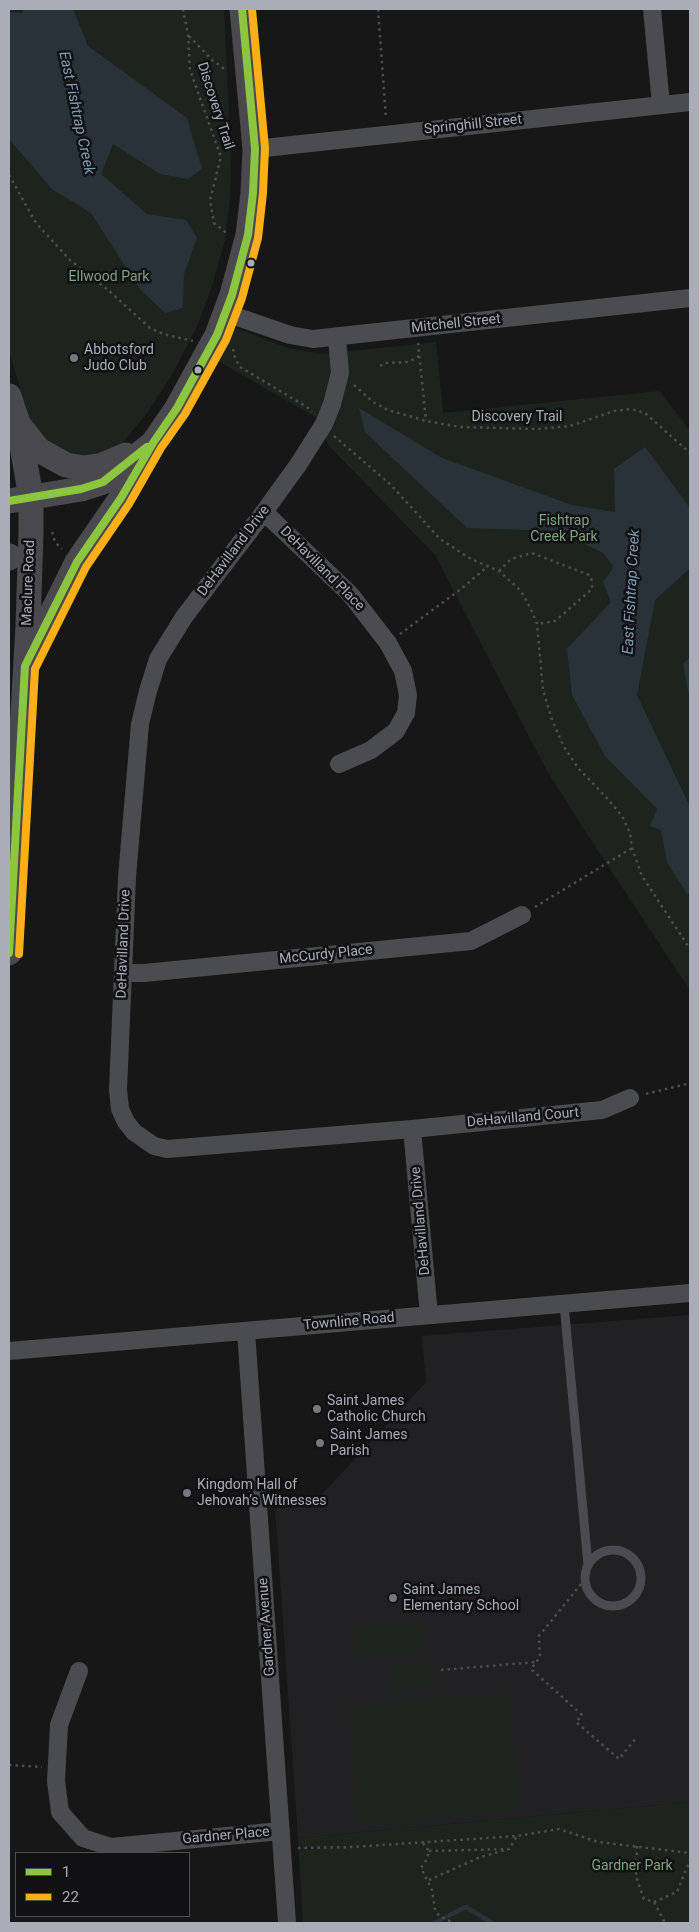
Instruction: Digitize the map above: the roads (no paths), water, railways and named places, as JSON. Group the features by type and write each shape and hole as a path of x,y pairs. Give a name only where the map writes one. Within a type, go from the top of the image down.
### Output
{"main road":[{"path":"25,666 77,562 121,498 181,400 217,335 226,313 248,235 253,193 255,149 242,9"},
{"name":"Maclure Road","path":"9,396 18,423 20,499 30,550 9,953"},
{"path":"18,423 39,450 66,465 84,468 100,466 153,443"},
{"path":"20,499 81,489 103,482 153,443"}],"street":[{"path":"652,9 661,105"},
{"name":"Springhill Street","path":"255,149 690,102"},
{"name":"Mitchell Street","path":"226,313 290,335 313,339 338,338 690,298"},
{"name":"DeHavilland Drive","path":"338,338 340,373 332,404 324,424 298,465 264,512 184,617 158,659 148,690 140,724 126,878 124,973 118,1090 120,1109 126,1122 134,1132 154,1146 167,1149 412,1128 429,1315"},
{"name":"DeHavilland Place","path":"264,512 350,594 388,643 403,671 408,695 406,713 396,731 371,750 339,764"},
{"name":"McCurdy Place","path":"124,973 144,973 471,941 522,915"},
{"name":"DeHavilland Court","path":"412,1128 602,1110 630,1098"},
{"name":"Townline Road","path":"9,1352 690,1293"},
{"name":"Gardner Avenue","path":"246,1331 287,1923"},
{"name":"Gardner Place","path":"79,1672 59,1726 56,1781 60,1812 83,1838 111,1847 281,1831"}],"lane":[{"path":"564,1304 588,1565 585,1579 589,1593 595,1600 613,1606 630,1600 640,1584 638,1565 632,1557 624,1552 607,1550 599,1553 588,1565"}],"water":[{"path":"24,9 73,9 88,46 187,118 202,169 188,179 160,174 113,144 101,174 147,214 186,220 197,238 184,274 183,308 165,313 140,289 91,213 52,189 9,139 9,12 22,13"},
{"path":"359,408 442,458 572,505 615,512 614,469 645,447 690,508 690,568 655,600 637,695 690,807 690,893 687,894 667,862 661,830 650,826 657,809 605,756 572,695 567,649 611,602 603,582 614,567 603,553 557,531 467,528 365,432"},
{"path":"690,657 690,700 683,664"}],"waterway":[{"name":"East Fishtrap Creek","path":"434,1923 466,1907 492,1923"}],"place":[{"name":"Abbotsford Judo Club","path":"74,358"},
{"name":"Saint James Catholic Church","path":"317,1409"},
{"name":"Saint James Parish","path":"320,1443"},
{"name":"Kingdom Hall of Jehovah’s Witnesses","path":"187,1493"},
{"name":"Saint James Elementary School","path":"393,1598"}],"park label":[{"name":"Ellwood Park","path":"109,277"},
{"name":"Fishtrap Creek Park","path":"564,530"},
{"name":"Gardner Park","path":"632,1866"}]}
